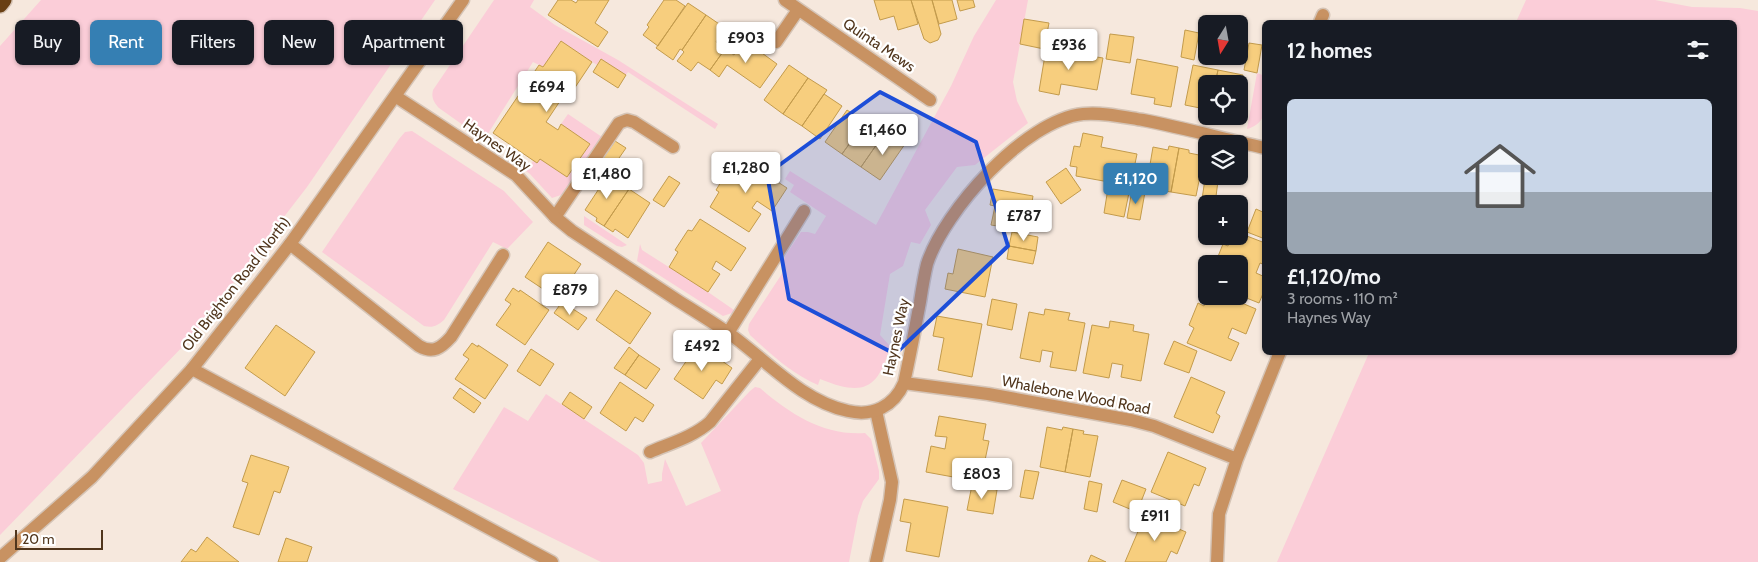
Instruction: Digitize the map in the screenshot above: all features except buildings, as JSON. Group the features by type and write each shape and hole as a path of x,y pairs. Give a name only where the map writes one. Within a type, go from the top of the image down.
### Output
{"highway":[{"path":"0,5 4,0"}],"street":[{"name":"Old Brighton Road (North)","path":"0,558 92,477 192,368 290,244 463,0"},
{"name":"Quinta Mews","path":"785,0 930,100"},
{"path":"776,42 798,10"},
{"name":"Haynes Way","path":"395,96 516,175 555,217 572,232 728,333 784,378 826,403 849,411 876,411 884,407 899,394 904,383 927,265 940,236 960,206 981,180 1033,136 1060,121 1082,114 1103,114 1171,126 1262,147"},
{"path":"555,217 619,123 627,120 634,122 673,147"},
{"path":"728,333 804,211"},
{"path":"290,244 418,346 431,350 444,346 451,337 503,255"},
{"path":"1217,562 1218,514 1237,459 1279,355"},
{"path":"650,452 702,429 710,422 760,359"},
{"path":"192,368 552,562"},
{"name":"Whalebone Wood Road","path":"904,383 988,394 1131,420 1154,426 1237,459"},
{"path":"876,411 892,482 890,500 876,562"}],"highlighted area":[{"path":"880,92 976,142 1008,246 895,354 789,299 767,174"}],"shaded area":[{"path":"41,0 435,0 421,20 344,20 344,65 391,65 307,187 190,339 0,535 0,46 15,29 15,65 80,65 80,20 23,20"},
{"path":"494,0 534,0 530,7 555,25 618,60 718,124 715,129 628,72 626,75 601,59 597,65 561,41 543,67 533,62 484,140 439,108 433,100 433,90 450,65 463,65 463,46"},
{"path":"996,0 1028,0 1013,82 1017,101 1028,123 975,165 957,167 925,210 931,225 920,244 911,242 903,266 890,274 880,335 890,346 880,373 874,381 866,386 857,388 820,379 818,385 782,363 750,335 748,330 749,324 785,269 783,263 785,256 801,232 815,234 826,216 790,192 794,185 785,179 790,171 876,225 951,86 974,36"},
{"path":"1526,0 1655,0 1692,7 1740,8 1758,11 1758,562 1277,562 1368,355 1737,355 1737,20 1517,20"},
{"path":"1257,73 1262,75 1262,118 1255,126 1247,129"},
{"path":"568,114 602,137 566,191 552,198 530,174 511,159 514,155 529,166 534,160 540,159 567,177 590,144 561,124"},
{"path":"412,131 504,191 533,222 507,249 493,242 444,320 432,327 424,326 322,252 399,139 405,132"},
{"path":"584,216 627,245 617,246 584,225"},
{"path":"640,244 642,250 734,310 732,313 723,316 637,261"},
{"path":"755,387 760,388 783,406 808,421 836,431 865,433 871,439 879,471 879,479 863,501 858,516 849,562 601,562 453,489 504,407 528,421 546,394 638,455 644,463 648,484 662,481 665,459 686,506 721,491 701,443"}]}
